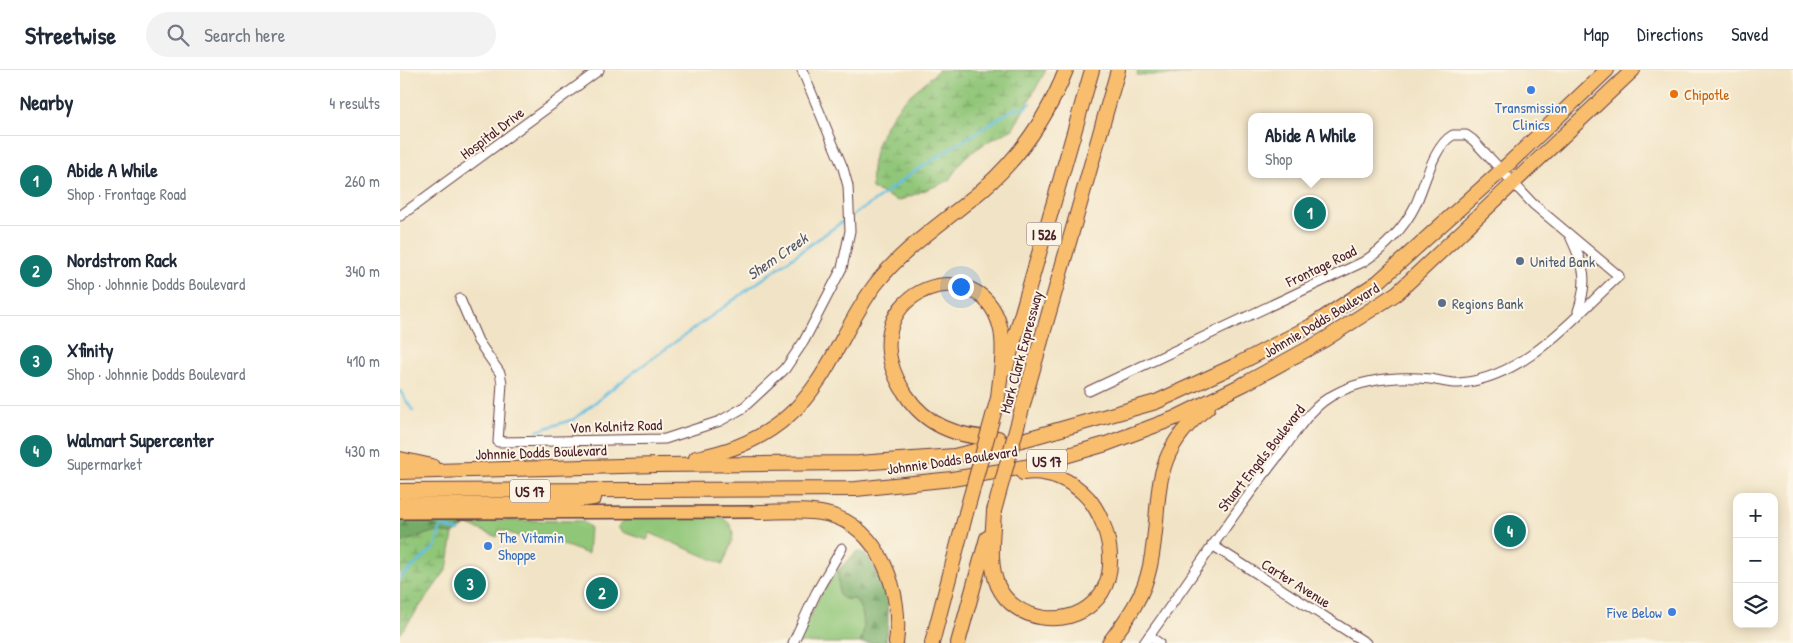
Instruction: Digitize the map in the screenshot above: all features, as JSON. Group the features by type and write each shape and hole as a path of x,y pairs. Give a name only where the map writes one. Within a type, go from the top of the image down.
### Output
{"highway":[{"path":"658,465 714,455 744,444 763,434 798,406 822,375 843,334 875,285 918,240 984,188 1021,148 1037,128 1050,106 1066,70"},
{"name":"Mark Clark Expressway","path":"932,643 998,398 1092,70"},
{"name":"Mark Clark Expressway","path":"958,643 1118,70"},
{"name":"US 17","path":"1502,170 1607,70"},
{"name":"US 17","path":"1514,183 1633,70"},
{"name":"Johnnie Dodds Boulevard","path":"400,472 658,465 868,463 954,456 1026,439 1156,402 1234,366 1311,326 1378,282 1502,170"},
{"name":"Johnnie Dodds Boulevard","path":"400,491 856,489 952,479 1031,466 1106,444 1175,418 1324,340 1397,293 1514,183"},
{"path":"998,398 1002,337 1000,326 989,303 970,289 937,286 918,293 900,306 890,331 890,357 901,388 923,416 936,425 967,436 1026,439"},
{"path":"1109,643 1132,612 1146,580 1153,546 1160,480 1172,444 1200,414 1227,392"},
{"path":"400,459 455,471"},
{"path":"856,489 916,492 1027,473 1039,473 1064,479 1082,492 1090,501 1100,517 1107,536 1110,553 1108,576 1104,588 1095,602 1079,612 1051,618 1028,614 1006,598 999,588 993,566 994,511"},
{"path":"400,505 539,505 659,491"},
{"path":"758,512 827,514 855,526 877,552 886,568 898,610 896,643"}],"main road":[{"path":"400,513 758,512"}],"street":[{"name":"Hospital Drive","path":"400,216 599,70"},
{"name":"Von Kolnitz Road","path":"460,299 478,341 500,373 502,383 498,442 665,439 720,422 743,408 786,369 804,342 842,268 849,237 848,186 843,168 802,70"},
{"name":"Frontage Road","path":"1089,391 1363,262 1380,251 1414,207 1437,154 1446,139 1453,135 1466,135 1502,170"},
{"name":"Stuart Engals Boulevard","path":"1146,640 1212,546 1313,410 1336,393 1381,379 1429,379 1458,384 1487,379 1507,370 1536,352 1619,276 1533,204 1502,170"},
{"path":"1569,234 1584,273 1584,295 1578,314"},
{"name":"Carter Avenue","path":"1212,546 1366,643"},
{"path":"793,643 816,594 842,548"},
{"path":"1146,640 1159,643"}],"green space":[{"path":"938,70 1046,70 1013,129 987,142 965,157 948,181 898,201 872,188 872,166 877,145 886,126 898,108"},
{"path":"1138,70 1207,70 1176,75 1137,75"},
{"path":"721,517 731,527 733,532 731,544 723,564 650,533 647,540 623,532 617,527 627,518"},
{"path":"400,519 468,520 469,523 453,534 433,532 400,543"},
{"path":"468,520 582,521 590,527 588,554 534,534 530,541 500,529 497,537 468,525"},
{"path":"433,532 453,534 447,569 400,634 400,543"},
{"path":"857,551 863,553 869,559 883,585 888,613 886,643 860,643 864,626 861,610 855,599 845,599 839,595 838,570"},
{"path":"838,570 839,595 845,599 855,599 863,615 864,626 860,643 797,643 822,592"}],"waterway":[{"name":"Shem Creek","path":"853,215 912,173 1015,108 1023,109 1031,103"},
{"name":"Shem Creek","path":"537,431 574,419 635,371 846,219"},
{"path":"400,391 413,411"},
{"name":"Shem Creek","path":"400,578 435,547 441,526 459,531"}],"place":[{"name":"Transmission Clinics","path":"1531,90"},
{"name":"Chipotle","path":"1674,94"},
{"name":"Abide A While","path":"1310,213"},
{"name":"United Bank","path":"1520,261"},
{"name":"Regions Bank","path":"1442,303"},
{"name":"Walmart Supercenter","path":"1510,531"},
{"name":"The Vitamin Shoppe","path":"488,546"},
{"name":"Xfinity","path":"470,584"},
{"name":"Nordstrom Rack","path":"602,593"},
{"name":"Five Below","path":"1672,612"}]}
